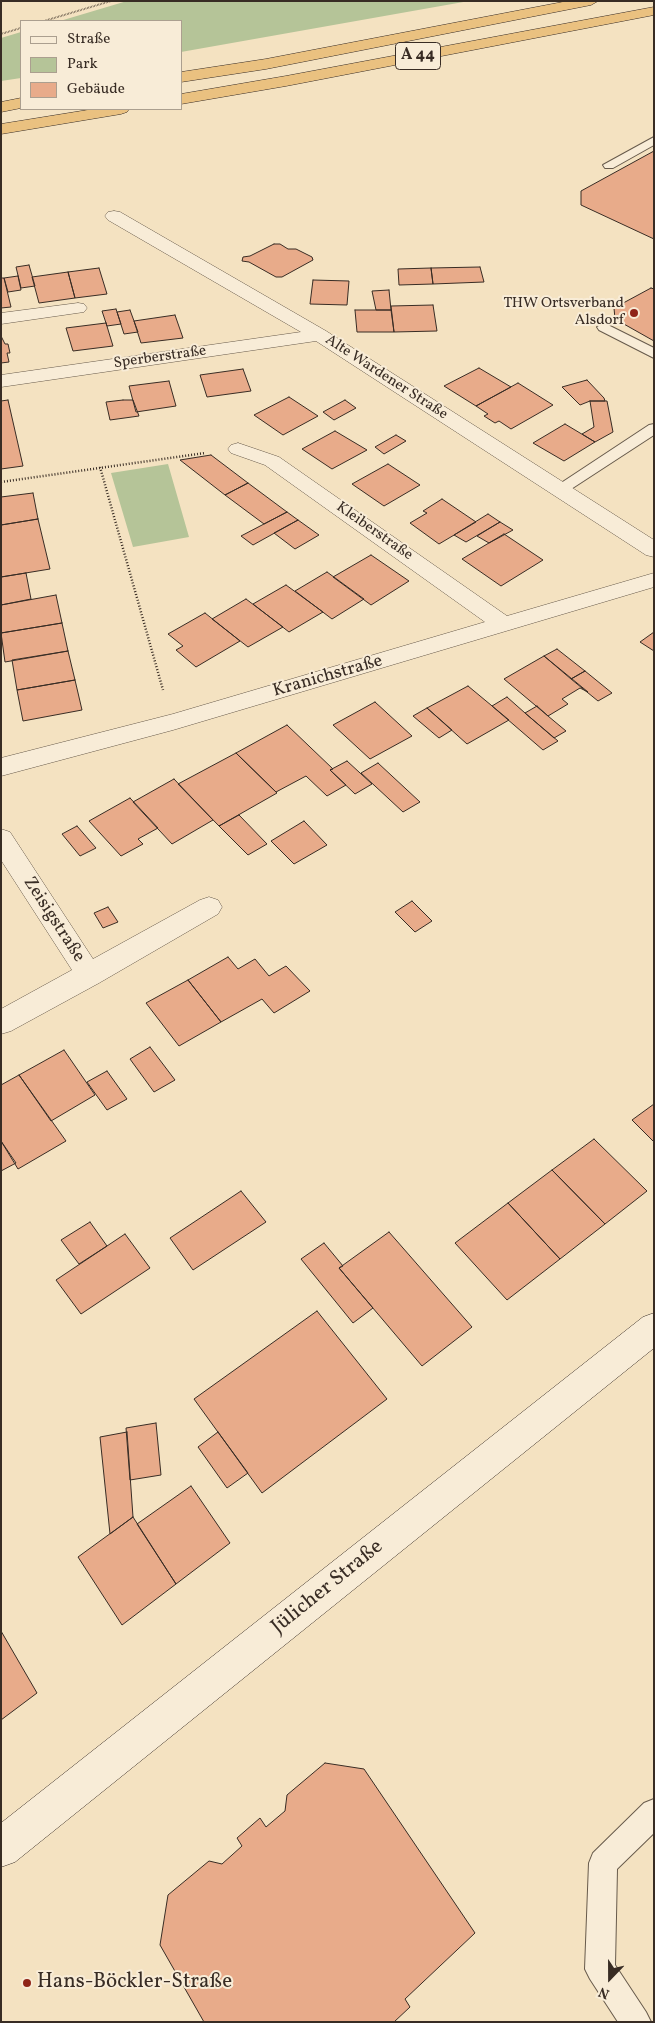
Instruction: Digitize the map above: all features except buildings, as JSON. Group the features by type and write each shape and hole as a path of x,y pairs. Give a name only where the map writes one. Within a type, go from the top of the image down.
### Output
{"highway":[{"name":"A 44","path":"182,77 276,62 591,1"},
{"name":"A 44","path":"182,98 286,81 654,11"},
{"path":"1,107 20,103"},
{"path":"1,129 114,110"}],"street":[{"name":"Alte Wardener Straße","path":"114,216 319,335 654,550"},
{"path":"1,319 78,308"},
{"name":"Sperberstraße","path":"1,381 319,335"},
{"name":"Kleiberstraße","path":"238,449 272,460 505,625"},
{"name":"Kranichstraße","path":"1,767 172,722 654,580"},
{"name":"Zeisigstraße","path":"1,839 89,975"},
{"name":"Zeisigstraße","path":"1,1022 209,907"},
{"name":"Jülicher Straße","path":"1,1848 654,1328"}],"lane":[{"path":"609,165 654,140"},
{"path":"604,327 654,354"},
{"path":"560,490 654,428"},
{"path":"636,2022 600,1969 604,1863 654,1813"}],"path":[{"path":"47,20 111,1"},
{"path":"1,34 20,28"},
{"path":"1,482 238,449"},
{"path":"100,467 172,722"}],"green space":[{"path":"127,1 469,1 182,52 182,20 63,20"},
{"path":"20,32 20,78 1,81 1,38"},
{"path":"168,464 189,537 133,547 111,473"}],"place":[{"name":"THW Ortsverband Alsdorf","path":"634,313"},
{"name":"Hans-Böckler-Straße","path":"27,1983"}]}
